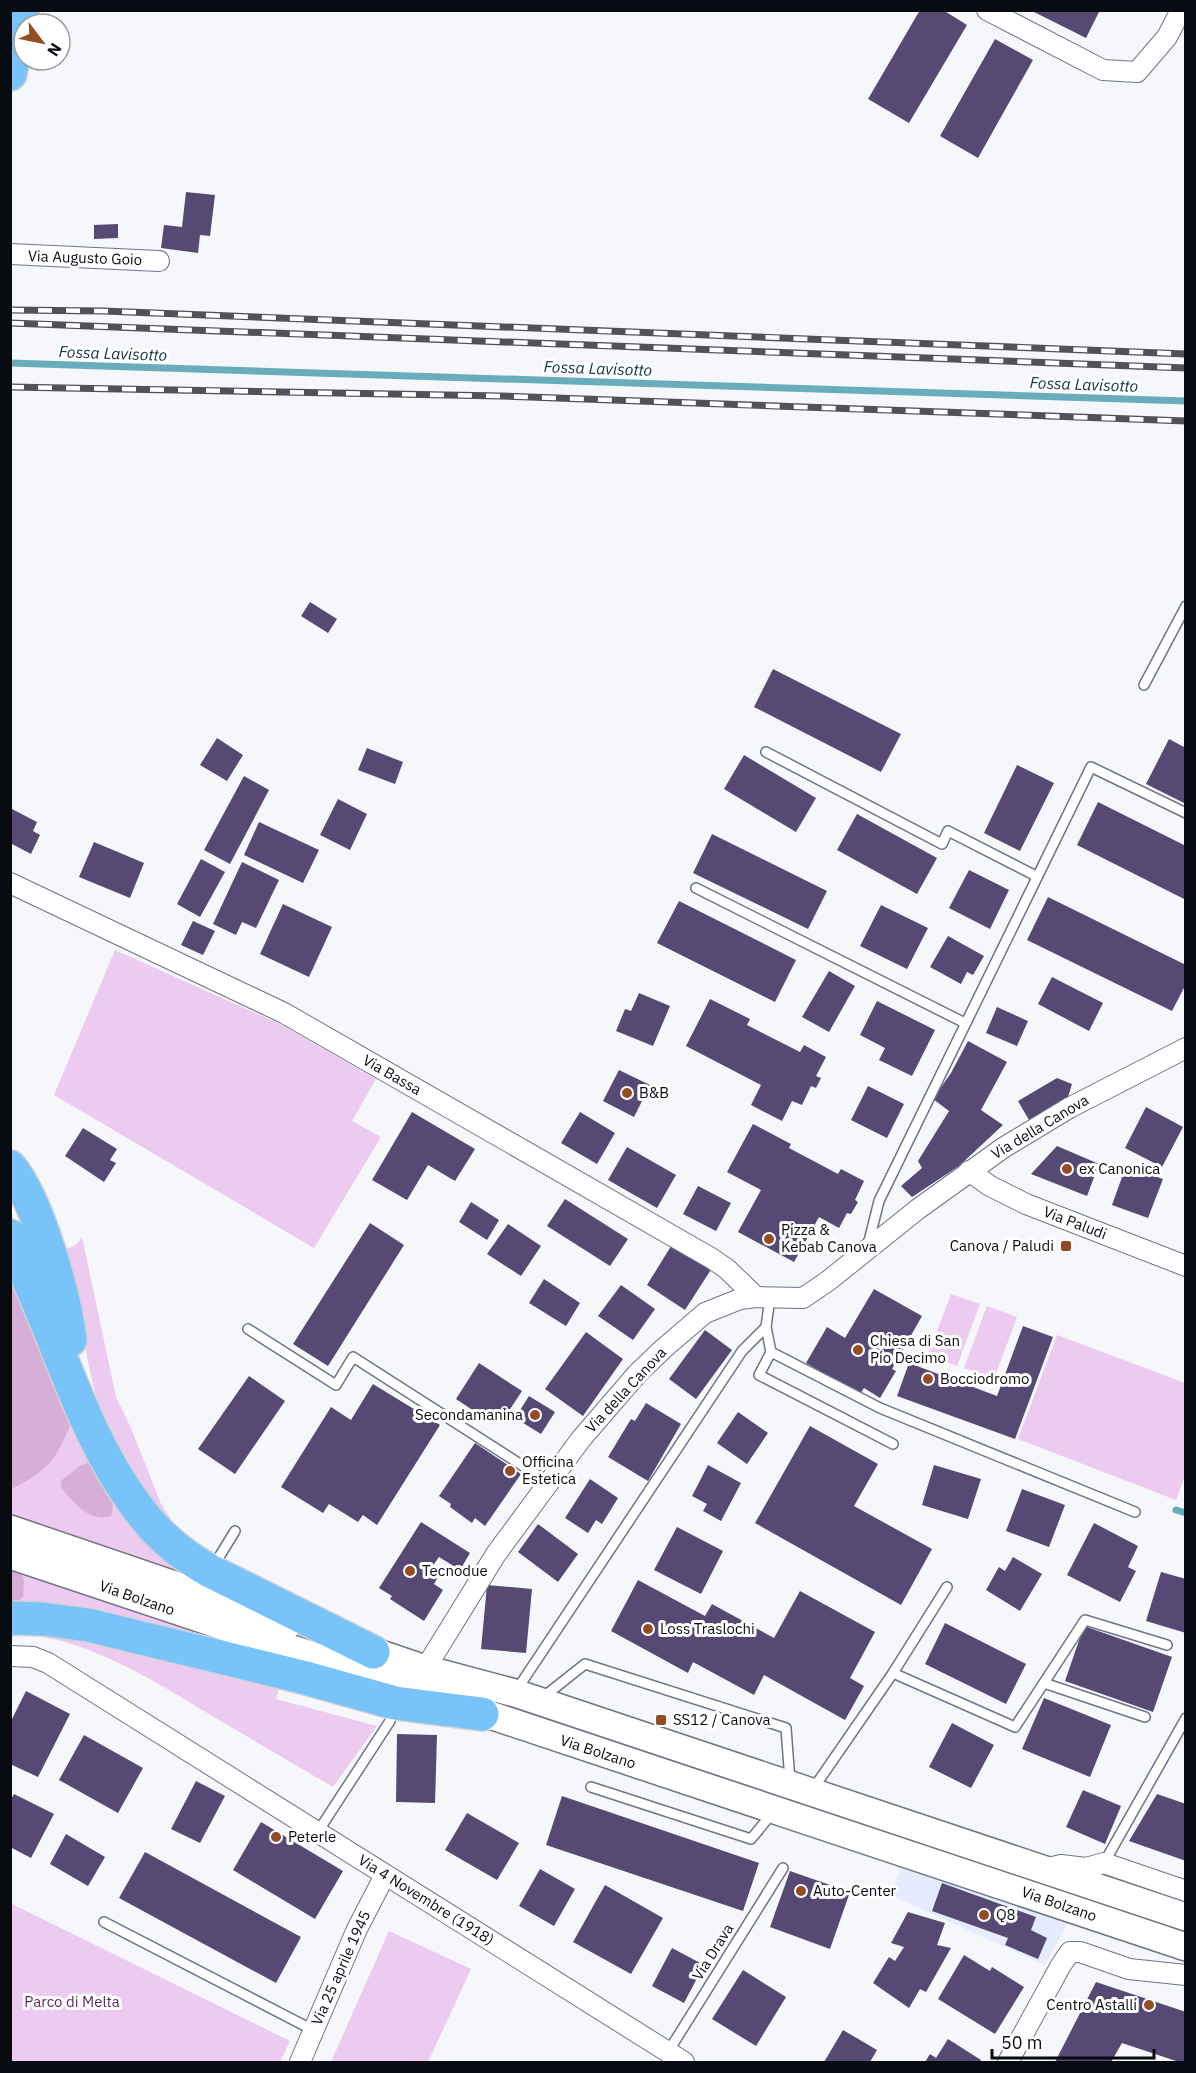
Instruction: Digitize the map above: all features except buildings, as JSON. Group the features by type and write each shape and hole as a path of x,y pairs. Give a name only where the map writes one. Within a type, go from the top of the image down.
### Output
{"highway":[{"path":"10,74 22,10"},
{"path":"10,1167 38,1217 59,1287 70,1335 77,1398"},
{"path":"10,1236 77,1398 128,1495 145,1518 168,1542 210,1572 373,1652"},
{"path":"10,1618 43,1618 88,1625 302,1677 395,1703 482,1714"}],"main road":[{"name":"Via Bolzano","path":"10,1529 373,1652 430,1659 527,1697 1185,1917"},
{"name":"Via Bolzano","path":"10,1555 1185,1947"}],"street":[{"path":"987,10 1102,70 1137,72 1167,37 1181,10"},
{"name":"Via Augusto Goio","path":"10,254 159,261"},
{"name":"Via Bassa","path":"10,883 284,1013 711,1258 763,1298"},
{"name":"Via della Canova","path":"430,1659 496,1554 548,1482 614,1399 663,1349 705,1313 740,1299 803,1298 969,1171 1019,1138 1069,1108 1185,1048"},
{"name":"Via Paludi","path":"969,1171 990,1186 1026,1204 1185,1266"},
{"name":"Via 4 Novembre (1918)","path":"13,1660 33,1657 48,1663 676,2057"},
{"name":"Via Bolzano","path":"1045,1870 1061,1865 1086,1868 1104,1863 1185,1891"},
{"name":"Via 25 aprile 1945","path":"300,2062 357,1929 385,1875"},
{"path":"1008,2062 1070,1952 1080,1952 1129,1969 1185,1975"}],"lane":[{"path":"1144,685 1185,606"},
{"path":"766,752 942,844 948,831 1036,876"},
{"path":"868,1247 879,1201 1091,767 1185,813"},
{"path":"696,888 965,1023"},
{"path":"763,1298 771,1352 759,1375 892,1444"},
{"path":"527,1697 742,1351 766,1327"},
{"path":"248,1329 336,1385 353,1357 548,1482"},
{"path":"771,1352 880,1408 1136,1512"},
{"path":"210,1572 235,1531"},
{"path":"801,1787 893,1673 947,1587"},
{"path":"893,1673 1015,1727 1085,1620 1167,1645"},
{"path":"527,1697 585,1664 786,1728 801,1787"},
{"path":"1044,1683 1144,1717"},
{"path":"1104,1863 1185,1718"},
{"path":"317,1833 390,1721"},
{"path":"591,1787 751,1839 776,1809"},
{"name":"Via Drava","path":"676,2057 783,1868"},
{"path":"104,1922 313,2031"}],"shaded area":[{"path":"10,1263 72,1421 61,1446 49,1463 34,1476 11,1489"},
{"path":"88,1463 107,1487 113,1508 111,1516 96,1517 82,1510 61,1487 62,1480 81,1465"},
{"path":"11,1568 22,1575 24,1581 23,1597 11,1606"},
{"path":"903,1864 1069,1921 1045,1965 890,1895"}],"green space":[{"path":"115,950 280,1024 376,1079 352,1121 381,1137 314,1248 54,1095"},
{"path":"82,1237 116,1397 131,1428 161,1504 194,1549 129,1479 97,1403 80,1325 57,1247 72,1247"},
{"path":"10,1260 179,1567 181,1573 11,1516"},
{"path":"951,1294 980,1304 957,1366 928,1355"},
{"path":"987,1306 1017,1317 994,1379 964,1368"},
{"path":"1057,1335 1185,1383 1185,1476 1176,1500 1018,1439"},
{"path":"11,1568 285,1660 11,1607"},
{"path":"11,1629 33,1629 280,1684 276,1699 377,1726 333,1787 147,1677 90,1650 62,1641 35,1636 11,1637"},
{"name":"Parco di Melta","path":"10,1903 290,2041 280,2062 11,2062"},
{"path":"389,1931 471,1969 428,2062 331,2062"}],"waterway":[{"name":"Fossa Lavisotto","path":"10,363 1186,401"},
{"path":"1176,1510 1186,1513"}],"railway":[{"path":"10,310 103,311 1186,354"},
{"path":"10,323 1186,368"},
{"path":"10,387 501,396 1186,421"}],"place":[{"name":"B&B","path":"627,1093"},
{"name":"ex Canonica","path":"1067,1169"},
{"name":"Pizza & Kebab Canova","path":"769,1239"},
{"name":"Canova / Paludi","path":"1066,1246"},
{"name":"Chiesa di San Pio Decimo","path":"858,1350"},
{"name":"Bocciodromo","path":"928,1379"},
{"name":"Secondamanina","path":"535,1415"},
{"name":"Officina Estetica","path":"510,1471"},
{"name":"Tecnodue","path":"410,1571"},
{"name":"Loss Traslochi","path":"648,1629"},
{"name":"SS12 / Canova","path":"661,1720"},
{"name":"Peterle","path":"276,1837"},
{"name":"Auto-Center","path":"801,1891"},
{"name":"Q8","path":"984,1915"},
{"name":"Centro Astalli","path":"1149,2005"}]}
